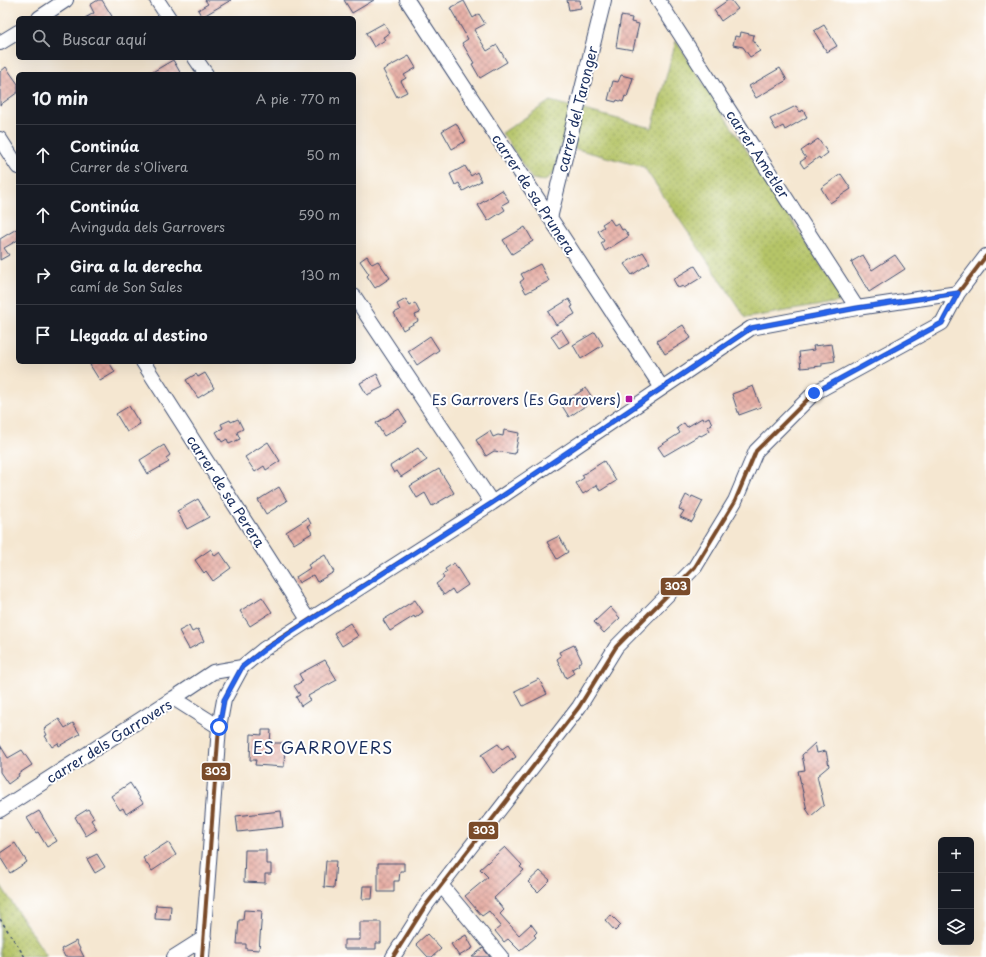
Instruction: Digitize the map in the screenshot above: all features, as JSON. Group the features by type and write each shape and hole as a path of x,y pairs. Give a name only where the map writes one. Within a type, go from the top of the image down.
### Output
{"street":[{"path":"42,16 66,0"},
{"path":"157,0 168,16"},
{"name":"carrer de sa Prunera","path":"407,0 662,388"},
{"name":"carrer del Taronger","path":"550,218 604,0"},
{"name":"carrer Ametler","path":"658,0 857,308"},
{"path":"0,44 16,33"},
{"path":"196,60 205,72"},
{"path":"0,139 16,164"},
{"path":"393,957 426,905 579,707 616,647 695,567 736,501 756,451 814,393 942,323 958,293 986,256"},
{"path":"202,957 219,727 224,700 242,667 264,650 492,503 751,328 857,308 958,293"},
{"path":"356,299 492,503"},
{"name":"carrer de sa Perera","path":"144,364 309,621"},
{"path":"174,698 213,672 242,667"},
{"name":"carrer dels Garrovers","path":"0,810 174,698 219,727"},
{"path":"441,885 501,957"},
{"path":"174,957 204,938"}],"path":[{"path":"0,918 25,957"}],"green space":[{"path":"676,41 844,301 746,318 644,167 561,145 555,172 545,181 532,179 502,133 550,101 652,128"},
{"path":"0,884 47,957 0,957"}],"building":[{"path":"98,0 102,0 112,16 89,16 94,13 90,5"},
{"path":"205,0 231,0 201,16 198,10 208,4"},
{"path":"344,0 374,0 352,13"},
{"path":"567,0 580,0 581,8 569,10"},
{"path":"728,0 731,0 738,9 721,21 714,10"},
{"path":"464,1 473,18 479,14 485,24 474,30 487,51 497,45 507,62 480,78 472,64 474,63 462,43 468,39 450,8"},
{"path":"621,16 632,18 631,22 639,24 633,50 616,47"},
{"path":"384,23 390,33 383,37 385,40 374,47 366,33"},
{"path":"824,25 837,46 827,52 814,31"},
{"path":"741,32 754,35 753,40 760,51 750,57 743,47 733,45 735,36 740,37"},
{"path":"409,56 416,68 404,75 406,78 401,81 407,92 397,97 383,70"},
{"path":"173,60 180,72 152,72"},
{"path":"6,67 16,81 16,93 0,105 0,72"},
{"path":"780,68 787,80 756,98 749,86"},
{"path":"621,75 633,78 627,97 625,96 623,102 608,100 613,81 618,82"},
{"path":"796,106 800,112 803,110 807,117 785,130 783,126 776,130 770,119"},
{"path":"456,123 466,141 452,149 442,131"},
{"path":"818,139 828,153 820,159 819,157 804,168 800,162 806,158 801,151"},
{"path":"465,166 471,176 477,172 481,181 463,191 459,183 455,185 450,174"},
{"path":"841,174 851,189 830,203 821,188"},
{"path":"502,190 509,201 502,205 505,210 488,221 478,205"},
{"path":"610,219 614,225 618,223 622,230 624,229 629,236 605,251 601,243 604,241 598,231 604,227 602,224"},
{"path":"525,227 533,241 512,254 503,240"},
{"path":"16,229 16,241 4,248 9,255 0,260 0,239"},
{"path":"643,252 650,263 632,275 624,264"},
{"path":"863,255 872,270 895,255 905,269 869,292 851,262"},
{"path":"367,256 372,264 378,261 390,278 375,288 367,276 369,274 360,261"},
{"path":"540,264 549,281 526,293 520,282 524,279 521,274"},
{"path":"695,266 702,277 684,288 683,286 678,288 673,279"},
{"path":"406,299 410,306 415,303 420,313 415,315 418,321 403,330 394,313 400,310 397,304"},
{"path":"569,299 575,314 556,325 548,312"},
{"path":"683,325 691,338 665,354 657,341"},
{"path":"561,329 569,342 559,348 551,336"},
{"path":"595,332 603,345 581,359 573,345"},
{"path":"430,336 439,350 417,365 408,351"},
{"path":"832,344 835,361 822,363 822,366 801,368 799,352 814,350 813,346"},
{"path":"110,364 115,372 100,381 90,365"},
{"path":"205,373 214,388 198,398 186,380 196,374 198,377"},
{"path":"377,374 383,387 367,395 360,383"},
{"path":"753,386 761,407 739,415 732,394"},
{"path":"586,388 594,400 569,417 561,404"},
{"path":"129,406 140,424 127,432 116,414"},
{"path":"399,409 407,422 384,436 376,423"},
{"path":"709,417 712,424 708,427 710,431 701,436 700,435 664,456 658,447 680,433 677,428 684,423 687,427 702,418 703,420"},
{"path":"238,419 243,429 237,432 240,439 229,444 227,439 222,442 216,432 223,428 221,424 230,420 231,422"},
{"path":"504,430 519,433 515,454 494,451 486,456 476,440 490,431 493,437 498,435 503,436"},
{"path":"268,442 280,461 266,470 264,466 255,472 245,457"},
{"path":"164,445 170,455 166,458 169,462 148,474 140,460"},
{"path":"418,448 427,460 401,477 397,471 394,473 390,466"},
{"path":"604,461 616,481 600,491 597,485 583,494 576,483 584,478 582,475"},
{"path":"439,469 454,493 432,506 425,493 417,498 410,486"},
{"path":"279,487 287,501 266,514 258,500"},
{"path":"686,495 703,501 692,522 680,517 684,511 679,509"},
{"path":"198,499 209,517 187,529 177,511"},
{"path":"308,518 311,524 308,526 312,533 294,544 286,532"},
{"path":"559,536 568,552 557,559 547,542"},
{"path":"211,549 215,556 220,552 231,568 213,581 206,571 204,573 195,560"},
{"path":"325,555 334,572 317,582 313,575 299,583 296,577 310,568 308,565"},
{"path":"454,563 468,585 455,594 452,589 444,595 436,584 444,578 442,575 447,572 445,569"},
{"path":"262,597 272,612 250,626 240,611"},
{"path":"415,600 423,612 415,618 414,616 390,631 383,620"},
{"path":"610,607 620,618 604,633 594,622"},
{"path":"350,623 358,636 342,646 334,633"},
{"path":"189,626 192,632 198,629 204,641 189,649 179,631"},
{"path":"574,645 582,661 578,663 579,665 572,669 574,673 566,678 557,659 561,656 559,652"},
{"path":"325,660 337,680 308,696 310,700 301,706 296,697 300,695 294,686 303,681 299,674"},
{"path":"539,679 547,694 523,706 515,691"},
{"path":"59,719 65,728 73,723 80,734 59,746 58,743 52,747 45,736 47,735 44,729"},
{"path":"262,730 271,730 270,743 285,743 284,767 255,765 256,760 250,760 251,734 262,735"},
{"path":"815,743 817,753 826,751 829,766 817,776 824,805 811,816 807,810 798,771 805,770 802,755"},
{"path":"498,744 502,749 508,745 516,757 493,773 481,755"},
{"path":"0,745 8,758 22,750 32,765 18,774 19,776 8,784 0,772"},
{"path":"130,783 143,803 126,814 123,808 120,810 111,796"},
{"path":"88,809 94,818 91,820 97,829 86,836 75,817"},
{"path":"39,811 57,841 47,847 27,818"},
{"path":"281,811 283,827 238,832 236,816"},
{"path":"168,842 176,855 152,871 143,858"},
{"path":"15,843 27,862 10,873 0,857 0,853"},
{"path":"505,847 522,865 520,867 524,870 494,898 504,910 500,914 519,935 531,924 537,932 534,935 536,937 520,951 508,939 504,942 495,931 501,926 489,911 482,916 465,896 488,877 480,869"},
{"path":"245,850 266,850 266,864 271,864 271,874 265,874 265,883 244,882"},
{"path":"97,854 105,867 95,873 87,859"},
{"path":"326,861 336,861 334,888 324,887"},
{"path":"378,863 404,863 404,871 400,871 399,881 394,881 394,892 378,892"},
{"path":"540,871 550,880 538,892 528,882"},
{"path":"363,886 373,886 372,899 362,899"},
{"path":"156,905 171,906 170,920 155,919"},
{"path":"244,910 262,911 259,950 246,949 246,944 237,944 239,920 243,920"},
{"path":"611,915 621,925 615,931 605,920"},
{"path":"360,922 381,922 381,943 376,943 376,949 344,949 344,940 360,940"},
{"path":"427,934 441,949 432,957 428,957 416,944"},
{"path":"466,935 473,948 459,956 451,944"},
{"path":"76,941 84,957 65,957 61,949"},
{"path":"483,948 490,957 472,957"}],"transit line":[{"name":"303","path":"393,957 426,905 579,707 616,647 695,567 735,501 756,451 814,393 942,323 958,293 986,256"},
{"name":"303","path":"202,957 219,727 224,700 242,667 264,649 492,503 751,328 857,308 958,293"}],"place":[{"name":"Es Garrovers (Es Garrovers)","path":"629,399"}],"district":[{"name":"ES GARROVERS","path":"323,747"}],"route":[{"path":"219,727 224,700 242,667 264,650 492,503 751,328 857,308 958,293 942,323 814,393"}]}
